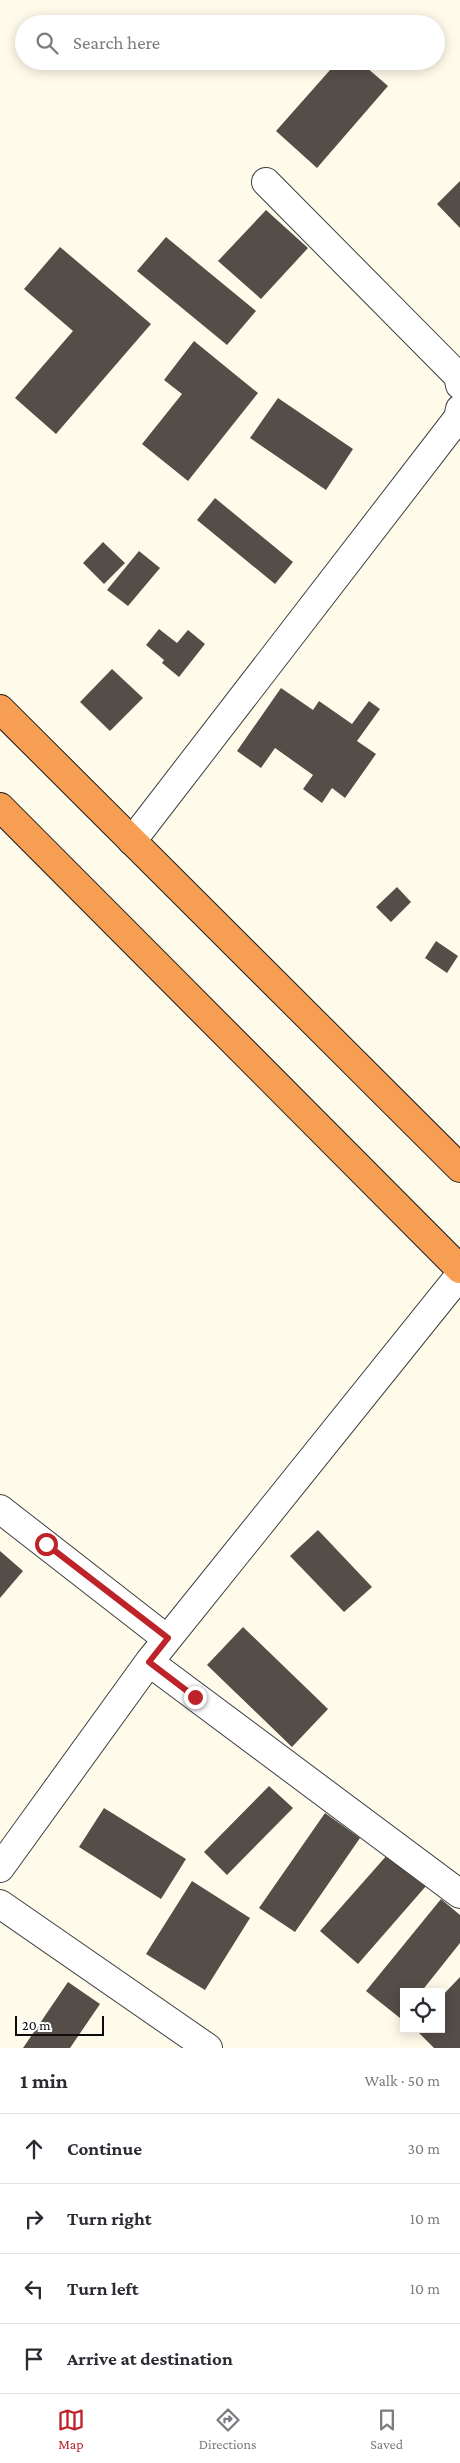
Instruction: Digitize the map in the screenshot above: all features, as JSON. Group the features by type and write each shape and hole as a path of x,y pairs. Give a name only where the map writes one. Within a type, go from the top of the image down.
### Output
{"highway":[{"path":"0,709 460,1168"},
{"path":"0,807 460,1269"}],"street":[{"path":"266,182 458,376 460,385"},
{"path":"132,841 458,418 460,409"},
{"path":"0,1868 149,1662 460,1275"},
{"path":"0,1508 168,1638"},
{"path":"149,1662 460,1894"},
{"path":"0,1904 208,2048"}],"building":[{"path":"330,70 369,70 388,86 317,168 276,131"},
{"path":"460,181 460,228 437,204"},
{"path":"266,210 308,248 261,299 218,261"},
{"path":"166,237 256,311 227,345 137,271"},
{"path":"60,247 151,324 56,434 15,398 73,331 24,289"},
{"path":"194,341 258,393 188,481 142,444 182,394 164,380"},
{"path":"278,398 353,449 326,490 250,438"},
{"path":"215,498 293,562 275,584 197,520"},
{"path":"103,542 125,563 104,584 83,563"},
{"path":"139,551 160,568 128,606 107,590"},
{"path":"159,629 177,643 188,630 205,644 179,677 162,663 164,660 146,645"},
{"path":"112,669 143,698 110,731 80,702"},
{"path":"281,688 313,710 319,701 352,724 369,701 380,709 357,741 376,754 345,798 332,788 322,803 303,789 313,775 275,748 261,768 237,751"},
{"path":"397,887 411,902 391,922 376,907"},
{"path":"436,941 458,956 447,973 425,958"},
{"path":"318,1530 372,1587 344,1612 290,1556"},
{"path":"0,1551 23,1571 0,1598"},
{"path":"243,1627 328,1709 292,1747 207,1665"},
{"path":"269,1786 293,1808 227,1875 204,1852"},
{"path":"104,1808 186,1859 161,1899 79,1847"},
{"path":"325,1813 360,1838 295,1932 259,1908"},
{"path":"388,1854 426,1886 358,1964 320,1931"},
{"path":"192,1881 250,1918 205,1990 146,1954"},
{"path":"441,1899 460,1915 460,1943 424,1988 400,1988 400,2018 366,1991"},
{"path":"460,1977 460,2048 434,2048 419,2033 445,2033 445,1993"},
{"path":"68,1982 100,2004 70,2048 23,2048"}],"route":[{"path":"46,1544 168,1638 149,1662 195,1697"}]}
